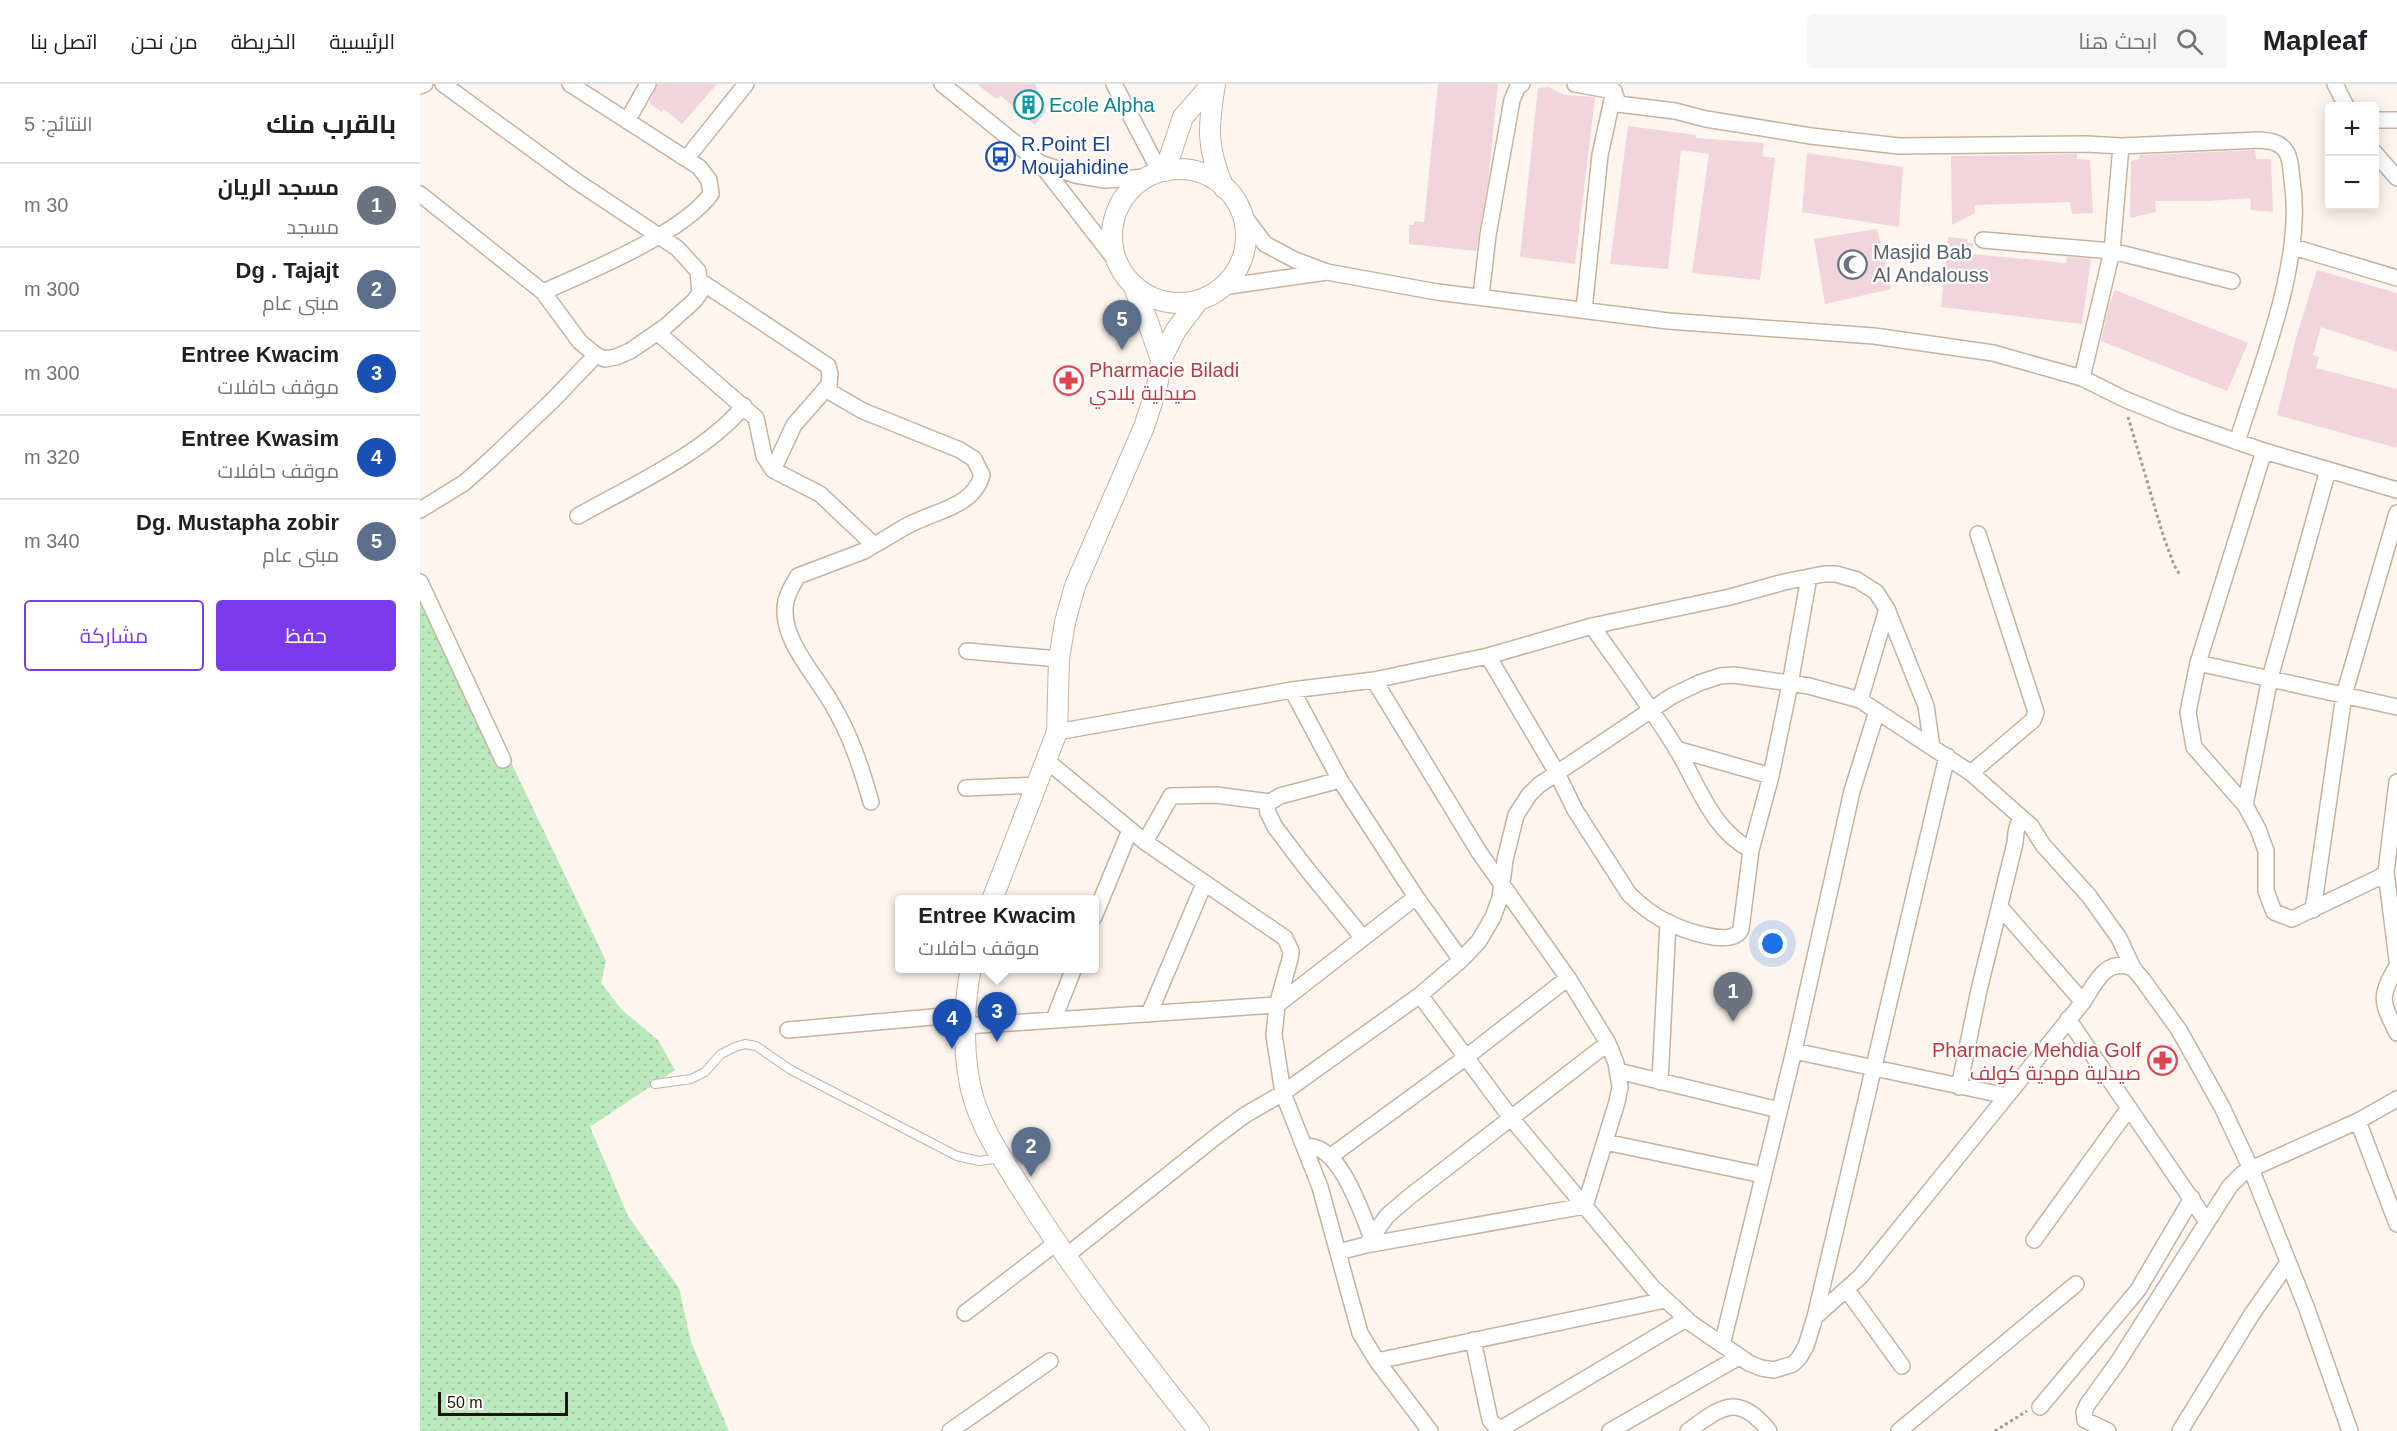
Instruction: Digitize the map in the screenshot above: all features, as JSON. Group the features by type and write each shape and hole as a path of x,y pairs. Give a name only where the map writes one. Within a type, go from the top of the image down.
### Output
{"street":[{"path":"420,86 425,84"},
{"path":"420,194 543,292 580,342 605,359 630,351 658,333 694,301 700,292 698,271 677,248 576,181 443,84"},
{"path":"543,292 659,235 694,213 711,194 709,180 699,167 570,84"},
{"path":"627,120 648,84"},
{"path":"686,159 746,84"},
{"path":"942,84 1040,163 1133,285 1161,360"},
{"path":"1114,84 1157,174"},
{"path":"1117,262 1112,234 1118,207 1135,185 1157,174 1183,117 1213,84"},
{"path":"1213,84 1209,121 1211,152 1224,188 1265,244 1295,260 1327,272 1437,292 1584,310 1752,329 1874,336 1993,353 2082,378 2122,398 2264,451 2397,490"},
{"path":"1481,296 1488,235 1509,111 1513,94 1522,84"},
{"path":"1575,84 1614,91"},
{"path":"2335,84 2344,102"},
{"path":"1584,310 1600,155 1614,91"},
{"path":"1614,91 1617,104 1659,108 1706,119 1811,136 1899,146 2087,144 2121,146 2260,140 2276,142 2286,152 2294,188 2293,247 2285,286 2237,441"},
{"path":"2379,120 2397,120"},
{"path":"2082,378 2112,251 2121,146"},
{"path":"2378,156 2397,178"},
{"path":"1040,163 1075,175 1105,180 1187,170 1201,173 1224,188"},
{"path":"1133,285 1144,293 1163,301 1184,303 1198,301 1222,287 1239,265 1244,252 1244,224 1240,211"},
{"path":"1983,240 2112,251 2232,281"},
{"path":"2293,247 2397,278"},
{"path":"1222,287 1327,272"},
{"path":"700,281 828,366 829,385 794,425 773,470"},
{"path":"994,895 1057,732 1059,659 1065,622 1076,586 1144,427 1161,360 1176,330 1198,301"},
{"path":"658,333 756,418 764,456 773,470 820,495 874,545"},
{"path":"420,510 464,483 554,399 596,355"},
{"path":"825,389 863,411 960,450 974,459 981,468 982,475 979,486 959,503 915,522 864,551 798,576 785,603 790,636 832,704 856,750 871,802"},
{"path":"578,516 693,450 725,427 744,406"},
{"path":"2264,451 2198,663 2188,712 2194,747 2245,805 2258,829 2266,851 2266,891 2274,912 2292,919 2386,872"},
{"path":"2245,805 2270,678 2328,470"},
{"path":"2313,910 2344,695 2397,513"},
{"path":"1971,773 2033,720 2036,712 1978,534"},
{"path":"1057,732 1292,690 1374,680 1488,656 1592,626 1730,597 1809,577 1836,574 1857,580 1875,592 1887,609 1926,706 1932,747"},
{"path":"1488,656 1557,773 1575,810 1629,894 1639,904 1668,922 1703,934 1725,938 1738,935 1741,929 1751,850 1771,776 1809,577"},
{"path":"420,582 502,760"},
{"path":"1860,700 1887,609"},
{"path":"1592,626 1676,749 1721,826 1741,845 1751,850"},
{"path":"967,651 1059,659"},
{"path":"2198,663 2397,707"},
{"path":"965,1312 1061,1249 1245,1115 1283,1093 1420,994 1461,960 1479,941 1493,917 1500,898 1510,836 1521,805 1539,785 1650,710 1684,690 1720,676 1757,677 1826,690 1860,700 1947,756 1971,773 2031,826 2043,845 2104,915 2119,938 2133,968 2179,1030 2223,1107 2251,1169 2287,1264 2307,1309 2350,1431"},
{"path":"1374,680 1461,824 1569,978 1608,1043 1618,1071 1620,1087 1585,1206"},
{"path":"1292,690 1340,780 1416,897 1461,960"},
{"path":"1722,1345 1794,1052 1852,791 1877,711"},
{"path":"1676,749 1771,776"},
{"path":"1420,994 1511,1118 1665,1300 1686,1319 1722,1345 1761,1368 1774,1370 1793,1364 1806,1346 1815,1317 1947,756"},
{"path":"1046,760 1144,842 1285,938 1291,951 1277,1005 1274,1035 1283,1093 1320,1187 1354,1316 1366,1344 1430,1431"},
{"path":"1144,842 1171,796 1216,795 1270,802 1292,792 1340,780"},
{"path":"2397,782 2386,872 2397,960"},
{"path":"966,788 1037,785"},
{"path":"1270,802 1268,813 1275,827 1363,938"},
{"path":"1959,1087 2020,818"},
{"path":"1099,907 1130,830"},
{"path":"1149,1014 1204,884"},
{"path":"788,1030 966,1020 1054,1019 1277,1005 1416,897"},
{"path":"2000,907 2083,1002"},
{"path":"1660,1082 1668,922"},
{"path":"1815,1317 1861,1276 2109,968 2121,964 2133,968"},
{"path":"2397,966 2384,991 2383,1004 2397,1033"},
{"path":"970,973 966,993 967,1059 973,1098 986,1133 1000,1158 1061,1249 1137,1353 1199,1431"},
{"path":"1054,1019 1072,973"},
{"path":"1331,1156 1569,978"},
{"path":"2068,1019 2207,1222"},
{"path":"1368,1240 1396,1208 1608,1043"},
{"path":"1794,1052 2007,1096"},
{"path":"1618,1071 1779,1110"},
{"path":"2108,1431 2085,1420 2084,1413 2230,1186 2251,1169 2358,1122 2397,1099"},
{"path":"2034,1240 2129,1108"},
{"path":"2358,1122 2397,1224"},
{"path":"1605,1142 1763,1175"},
{"path":"1304,1147 1320,1148 1331,1156 1354,1196 1368,1240"},
{"path":"2040,1407 2138,1290 2192,1198"},
{"path":"1338,1252 1368,1240 1585,1206"},
{"path":"2180,1431 2252,1314 2287,1264"},
{"path":"1899,1431 2076,1284"},
{"path":"1847,1290 1902,1366"},
{"path":"1377,1361 1665,1300"},
{"path":"1473,1340 1490,1420 1496,1427 1504,1427 1686,1319"},
{"path":"1610,1431 1739,1357"},
{"path":"950,1431 1050,1361"},
{"path":"1688,1431 1729,1406 1746,1410 1761,1421 1768,1431"}],"lane":[{"path":"655,1084 691,1079 705,1072 721,1054 745,1044 756,1046 791,1070 957,1155 979,1161 1000,1158"}],"path":[{"path":"2122,398 2163,535 2180,575"},
{"path":"1995,1431 2025,1412 2040,1407"}],"green space":[{"path":"420,572 606,961 601,983 622,1010 658,1040 675,1070 590,1127 628,1216 679,1288 691,1342 729,1431 420,1431"}],"building":[{"path":"658,84 717,84 682,124 664,109 662,112 649,103"},
{"name":"Ecole Alpha","path":"977,84 1035,84 1046,111 1035,125 1001,96 996,99"},
{"path":"1438,84 1498,84 1488,182 1476,251 1409,244 1409,225 1414,225 1414,221 1424,222"},
{"path":"1549,87 1564,95 1595,97 1575,264 1520,257 1538,88"},
{"path":"1628,126 1696,135 1696,138 1764,143 1762,156 1775,158 1760,280 1692,273 1709,154 1681,150 1668,269 1610,264"},
{"path":"2255,150 2256,159 2271,159 2273,212 2251,210 2250,198 2155,201 2156,212 2130,218 2131,161 2139,159 2140,155"},
{"path":"1807,153 1903,167 1899,227 1802,212"},
{"path":"2077,154 2077,159 2090,160 2093,213 2072,214 2070,202 1974,205 1975,213 1952,225 1951,156"},
{"name":"Masjid Bab Al Andalouss","path":"1877,229 1891,289 1825,304 1814,239"},
{"path":"1948,237 1968,239 1967,243 1973,243 1972,254 2066,263 2067,257 2091,259 2082,324 1941,307"},
{"path":"2317,270 2397,293 2397,352 2321,327 2313,355 2319,357 2316,368 2397,389 2397,448 2277,415 2296,338"},
{"path":"2115,290 2248,343 2227,391 2101,341 2109,305"}],"place":[{"name":"Ecole Alpha","path":"1028,105"},
{"name":"R.Point El Moujahidine","path":"1000,156"},
{"name":"Masjid Bab Al Andalouss","path":"1852,264"},
{"name":"Dg. Mustapha zobir","path":"1122,350"},
{"name":"Pharmacie Biladi صيدلية بلادي","path":"1068,381"},
{"name":"مسجد الريان","path":"1733,1022"},
{"name":"Entree Kwacim","path":"997,1042"},
{"name":"Entree Kwasim","path":"952,1049"},
{"name":"Pharmacie Mehdia Golf صيدلية مهدية كولف","path":"2162,1061"},
{"name":"Dg . Tajajt","path":"1031,1177"}]}
